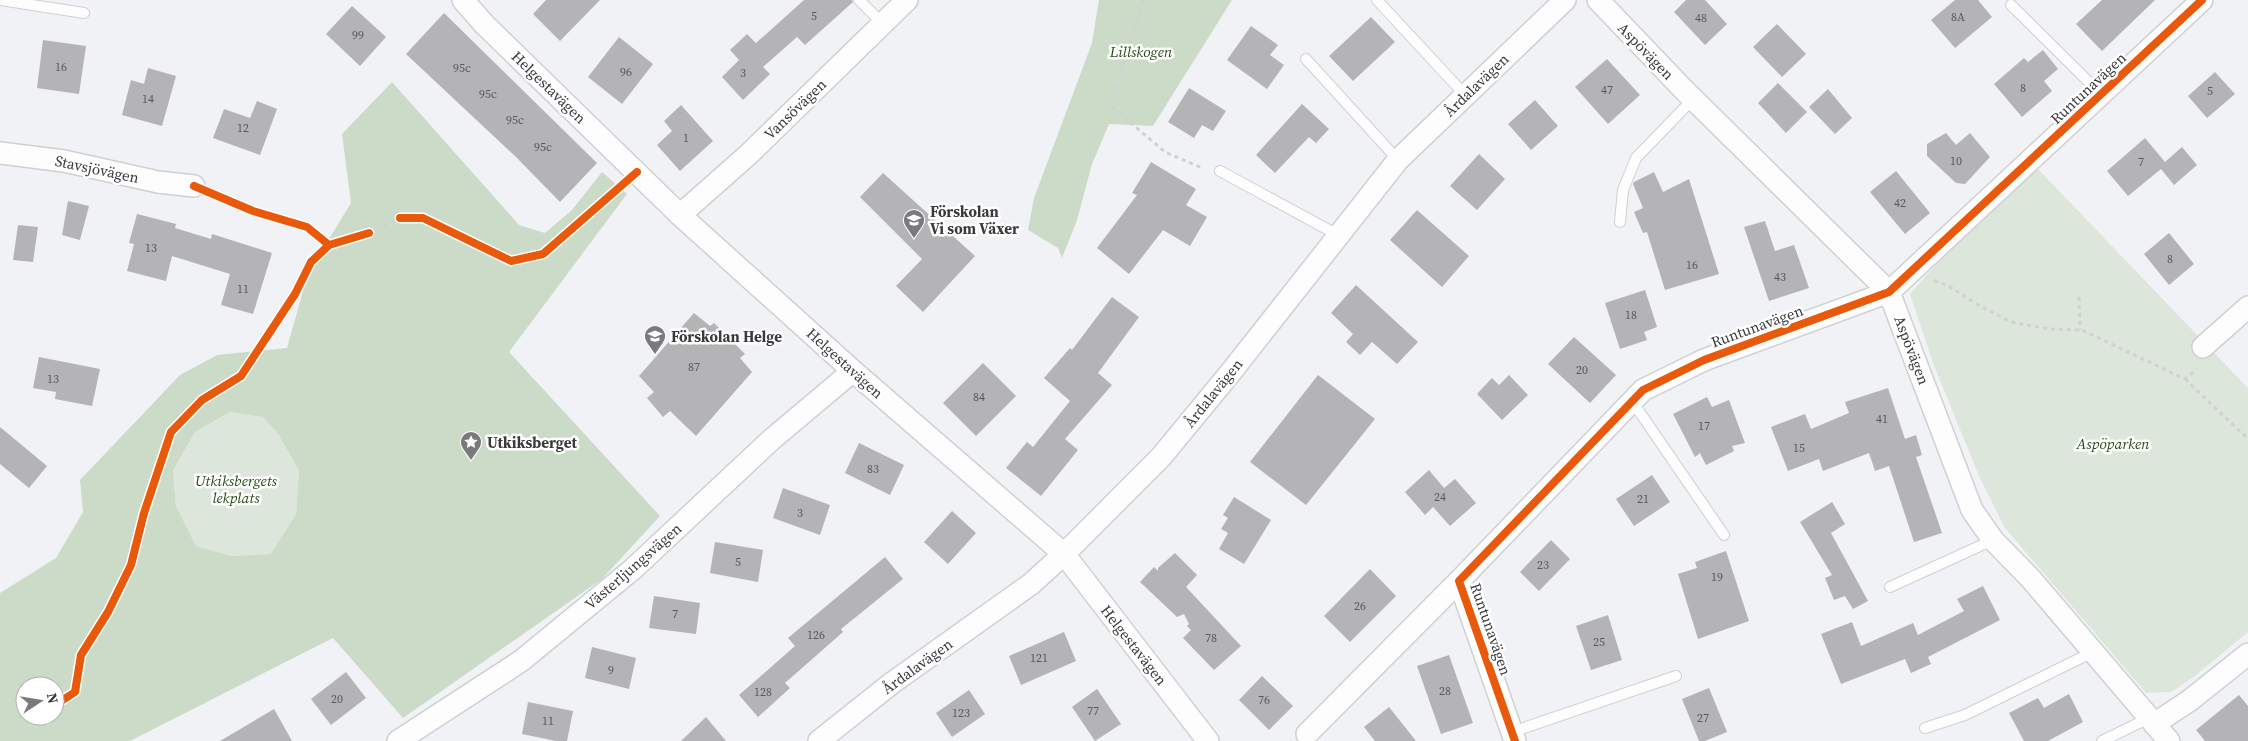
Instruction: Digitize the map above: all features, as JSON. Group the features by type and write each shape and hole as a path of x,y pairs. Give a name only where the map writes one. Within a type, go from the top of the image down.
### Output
{"street":[{"name":"Helgestavägen","path":"464,0 484,24 680,215 852,371 1064,554 1208,741"},
{"name":"Vansövägen","path":"680,215 748,154 907,0"},
{"name":"Årdalavägen","path":"819,741 892,683 1031,584 1064,554 1161,457 1232,372 1398,160 1565,0"},
{"name":"Aspövägen","path":"1598,0 1693,99 1889,292 1972,510 1993,540 2031,579 2169,741"},
{"name":"Runtunavägen","path":"1307,734 1459,581 1643,390 1704,360 1889,292 1910,275 2202,0"},
{"name":"Stavsjövägen","path":"0,153 64,161 158,182 194,186"},
{"path":"2204,347 2248,307"},
{"name":"Västerljungsvägen","path":"398,741 521,661 566,625 633,570 771,440 852,371"},
{"name":"Runtunavägen","path":"1459,581 1514,736"},
{"path":"2152,721 2189,701 2248,654"}],"lane":[{"path":"0,0 84,13"},
{"path":"859,0 883,24"},
{"path":"1377,0 1465,95"},
{"path":"2011,5 2101,94"},
{"path":"1306,59 1398,160"},
{"path":"1620,222 1623,190 1636,158 1693,99"},
{"path":"1220,171 1338,236"},
{"path":"1632,401 1724,535"},
{"path":"1890,587 1993,540"},
{"path":"1925,728 1965,715 2094,652"},
{"path":"1514,736 1676,676"},
{"path":"2102,741 2152,721"}],"path":[{"path":"1142,0 1112,106 1165,152 1199,167 1220,171"},
{"path":"365,235 404,218"},
{"path":"1910,275 1947,285 1980,306 2011,322 2049,329 2080,330 2122,347 2186,379 2248,439"},
{"path":"2079,297 2080,330"},
{"path":"2186,379 2200,366 2204,347"}],"green space":[{"name":"Lillskogen","path":"1099,0 1232,0 1153,126 1109,124 1092,164 1077,220 1062,258 1058,248 1028,230 1034,198 1092,43"},
{"path":"392,82 519,225 545,233 572,210 602,172 627,194 509,352 660,516 602,579 403,718 333,638 130,741 0,741 0,593 56,558 83,512 80,480 180,375 217,355 287,348 308,273 351,203 342,134","holes":["230,412 263,417 279,435 299,471 296,514 271,554 232,556 196,546 176,506 173,471 195,432"]},
{"name":"Aspöparken","path":"2038,169 2248,388 2248,632 2195,676 2171,692 2146,693 2005,528 1979,476 1933,363 1910,294 1971,229"},
{"name":"Utkiksbergets lekplats","path":"230,412 263,417 279,435 299,471 296,514 272,554 232,556 196,546 176,506 173,472 195,432"}],"building":[{"path":"546,0 600,0 560,41 533,14"},
{"path":"804,0 852,0 853,2 805,45 797,37 763,67 770,74 743,100 722,77 739,60 730,50 747,34 756,43"},
{"path":"1686,0 1705,0 1727,24 1705,45 1674,12"},
{"path":"1955,0 1978,0 1992,17 1955,48 1931,20"},
{"path":"2102,0 2155,0 2102,51 2076,24"},
{"path":"352,6 386,37 360,66 326,34"},
{"path":"444,13 597,163 560,202 516,157 406,54"},
{"path":"1371,17 1395,42 1353,81 1329,56"},
{"path":"1777,24 1806,54 1782,77 1753,47"},
{"path":"1251,26 1278,45 1270,55 1284,65 1267,89 1227,60"},
{"path":"619,37 653,64 622,104 588,77"},
{"path":"43,40 86,46 79,94 37,88"},
{"path":"2043,50 2058,69 2044,81 2052,91 2022,117 1994,84 2024,58 2028,62"},
{"path":"1607,59 1640,95 1608,124 1575,87"},
{"path":"148,68 176,76 162,126 122,115 131,80 144,84"},
{"path":"2215,72 2235,94 2207,118 2188,96"},
{"path":"1778,83 1807,112 1786,133 1758,103"},
{"path":"1189,88 1226,111 1213,131 1202,125 1194,138 1168,122"},
{"path":"1828,89 1852,118 1835,134 1809,107"},
{"path":"1535,100 1558,126 1531,150 1508,124"},
{"path":"257,101 277,109 260,155 213,138 224,109 250,118"},
{"path":"1302,104 1329,129 1316,143 1309,137 1275,173 1256,155"},
{"path":"681,105 713,141 680,171 657,145 672,131 664,121"},
{"path":"1946,133 1956,145 1970,133 1990,157 1965,184 1956,183 1927,156 1927,144"},
{"path":"2145,138 2165,162 2182,147 2197,165 2174,185 2161,169 2128,196 2107,171"},
{"path":"1479,154 1505,179 1477,210 1450,186"},
{"path":"1151,162 1196,189 1186,205 1207,217 1190,246 1163,230 1129,274 1097,248 1137,195 1132,193"},
{"path":"1896,171 1930,213 1905,234 1870,192"},
{"path":"1654,172 1663,192 1689,179 1719,274 1665,290 1647,232 1643,233 1634,212 1643,208 1633,184 1634,182"},
{"path":"883,173 975,256 923,312 896,286 922,259 860,197"},
{"path":"68,201 89,206 80,240 62,235"},
{"path":"1417,210 1469,256 1442,287 1390,240"},
{"path":"137,214 176,224 175,228 211,239 212,234 272,253 253,314 221,305 230,274 172,256 166,281 127,271 134,244 129,243"},
{"path":"1765,221 1775,251 1794,245 1809,288 1769,301 1744,227"},
{"path":"18,225 38,227 33,262 13,260"},
{"path":"2169,233 2194,264 2169,285 2144,254"},
{"path":"1356,285 1418,342 1397,364 1372,342 1360,355 1346,342 1353,334 1331,313"},
{"path":"1645,290 1657,327 1644,332 1647,340 1620,349 1605,303"},
{"path":"1112,297 1139,317 1098,373 1112,385 1065,439 1078,450 1041,496 1006,468 1027,442 1033,447 1070,401 1044,378 1070,348 1072,350"},
{"path":"694,313 710,326 714,323 745,354 740,358 752,372 696,436 670,411 663,417 647,398 654,392 639,376"},
{"path":"1574,337 1616,375 1590,403 1548,364"},
{"path":"39,357 100,369 92,406 55,399 56,392 33,388"},
{"path":"983,363 1016,396 976,436 943,403"},
{"path":"1318,375 1375,419 1306,505 1250,462"},
{"path":"1509,375 1528,395 1502,420 1477,394 1492,378 1499,385"},
{"path":"1888,388 1905,439 1916,435 1922,455 1916,457 1942,533 1914,542 1889,466 1875,471 1869,453 1823,471 1819,459 1788,471 1771,427 1805,414 1811,429 1849,413 1845,402"},
{"path":"1707,397 1712,407 1729,400 1745,443 1732,446 1734,451 1706,465 1700,453 1695,457 1673,414"},
{"path":"0,427 47,466 29,488 0,464"},
{"path":"859,443 904,465 890,495 845,473"},
{"path":"1429,470 1444,488 1455,479 1476,503 1450,526 1433,507 1425,515 1405,492"},
{"path":"1652,475 1670,502 1634,526 1616,499"},
{"path":"783,488 830,505 820,535 773,518"},
{"path":"1234,497 1271,520 1244,564 1219,549 1228,533 1221,529 1228,518 1223,515"},
{"path":"1832,502 1845,524 1831,533 1868,601 1853,609 1845,596 1834,600 1825,578 1832,575 1800,522"},
{"path":"952,511 976,533 948,564 924,542"},
{"path":"1551,540 1570,559 1539,591 1520,572"},
{"path":"715,542 763,550 758,582 710,573"},
{"path":"1726,551 1749,621 1698,639 1678,574 1697,568 1695,562"},
{"path":"1175,553 1197,575 1186,587 1241,646 1214,670 1183,638 1191,630 1187,626 1189,624 1184,614 1177,617 1140,582 1154,567 1158,571 1158,568"},
{"path":"885,557 903,579 841,629 843,632 785,683 790,688 758,717 739,695 795,646 788,638"},
{"path":"1370,569 1396,596 1350,642 1324,616"},
{"path":"1983,586 2000,620 1928,657 1931,664 1911,673 1905,659 1841,684 1821,634 1852,622 1861,646 1913,623 1918,635 1964,611 1957,599"},
{"path":"654,596 700,603 696,634 649,628"},
{"path":"1608,615 1622,660 1591,670 1576,626"},
{"path":"1064,632 1076,661 1021,685 1009,656"},
{"path":"592,647 636,658 629,689 585,678"},
{"path":"1449,655 1473,723 1441,734 1417,666"},
{"path":"346,672 366,698 331,725 311,699"},
{"path":"1262,676 1293,706 1269,730 1239,700"},
{"path":"1709,688 1727,732 1705,741 1699,741 1682,699"},
{"path":"1097,689 1121,724 1095,741 1072,707"},
{"path":"969,690 985,714 952,737 936,713"},
{"path":"2069,694 2083,722 2048,741 2024,741 2009,713 2038,698 2044,708"},
{"path":"2239,695 2248,706 2248,741 2205,741 2196,730"},
{"path":"528,702 573,711 567,741 556,741 522,734"},
{"path":"1389,707 1416,741 1375,741 1364,727"},
{"path":"274,709 292,741 220,741"},
{"path":"706,717 726,741 681,741"}],"cycle path":[{"path":"1515,741 1459,581 1643,390 1704,360 1889,292 2202,0"},
{"path":"400,218 423,218 511,261 543,254 637,172"},
{"path":"194,186 253,211 307,227 329,245"},
{"path":"65,698 75,692 81,655 108,612 131,565 144,513 171,432 202,400 241,376 295,294 311,262 329,245 369,233"}],"place":[{"name":"Förskolan Vi som Växer","path":"914,239"},
{"name":"Förskolan Helge","path":"655,355"},
{"name":"Utkiksberget","path":"471,461"}]}
